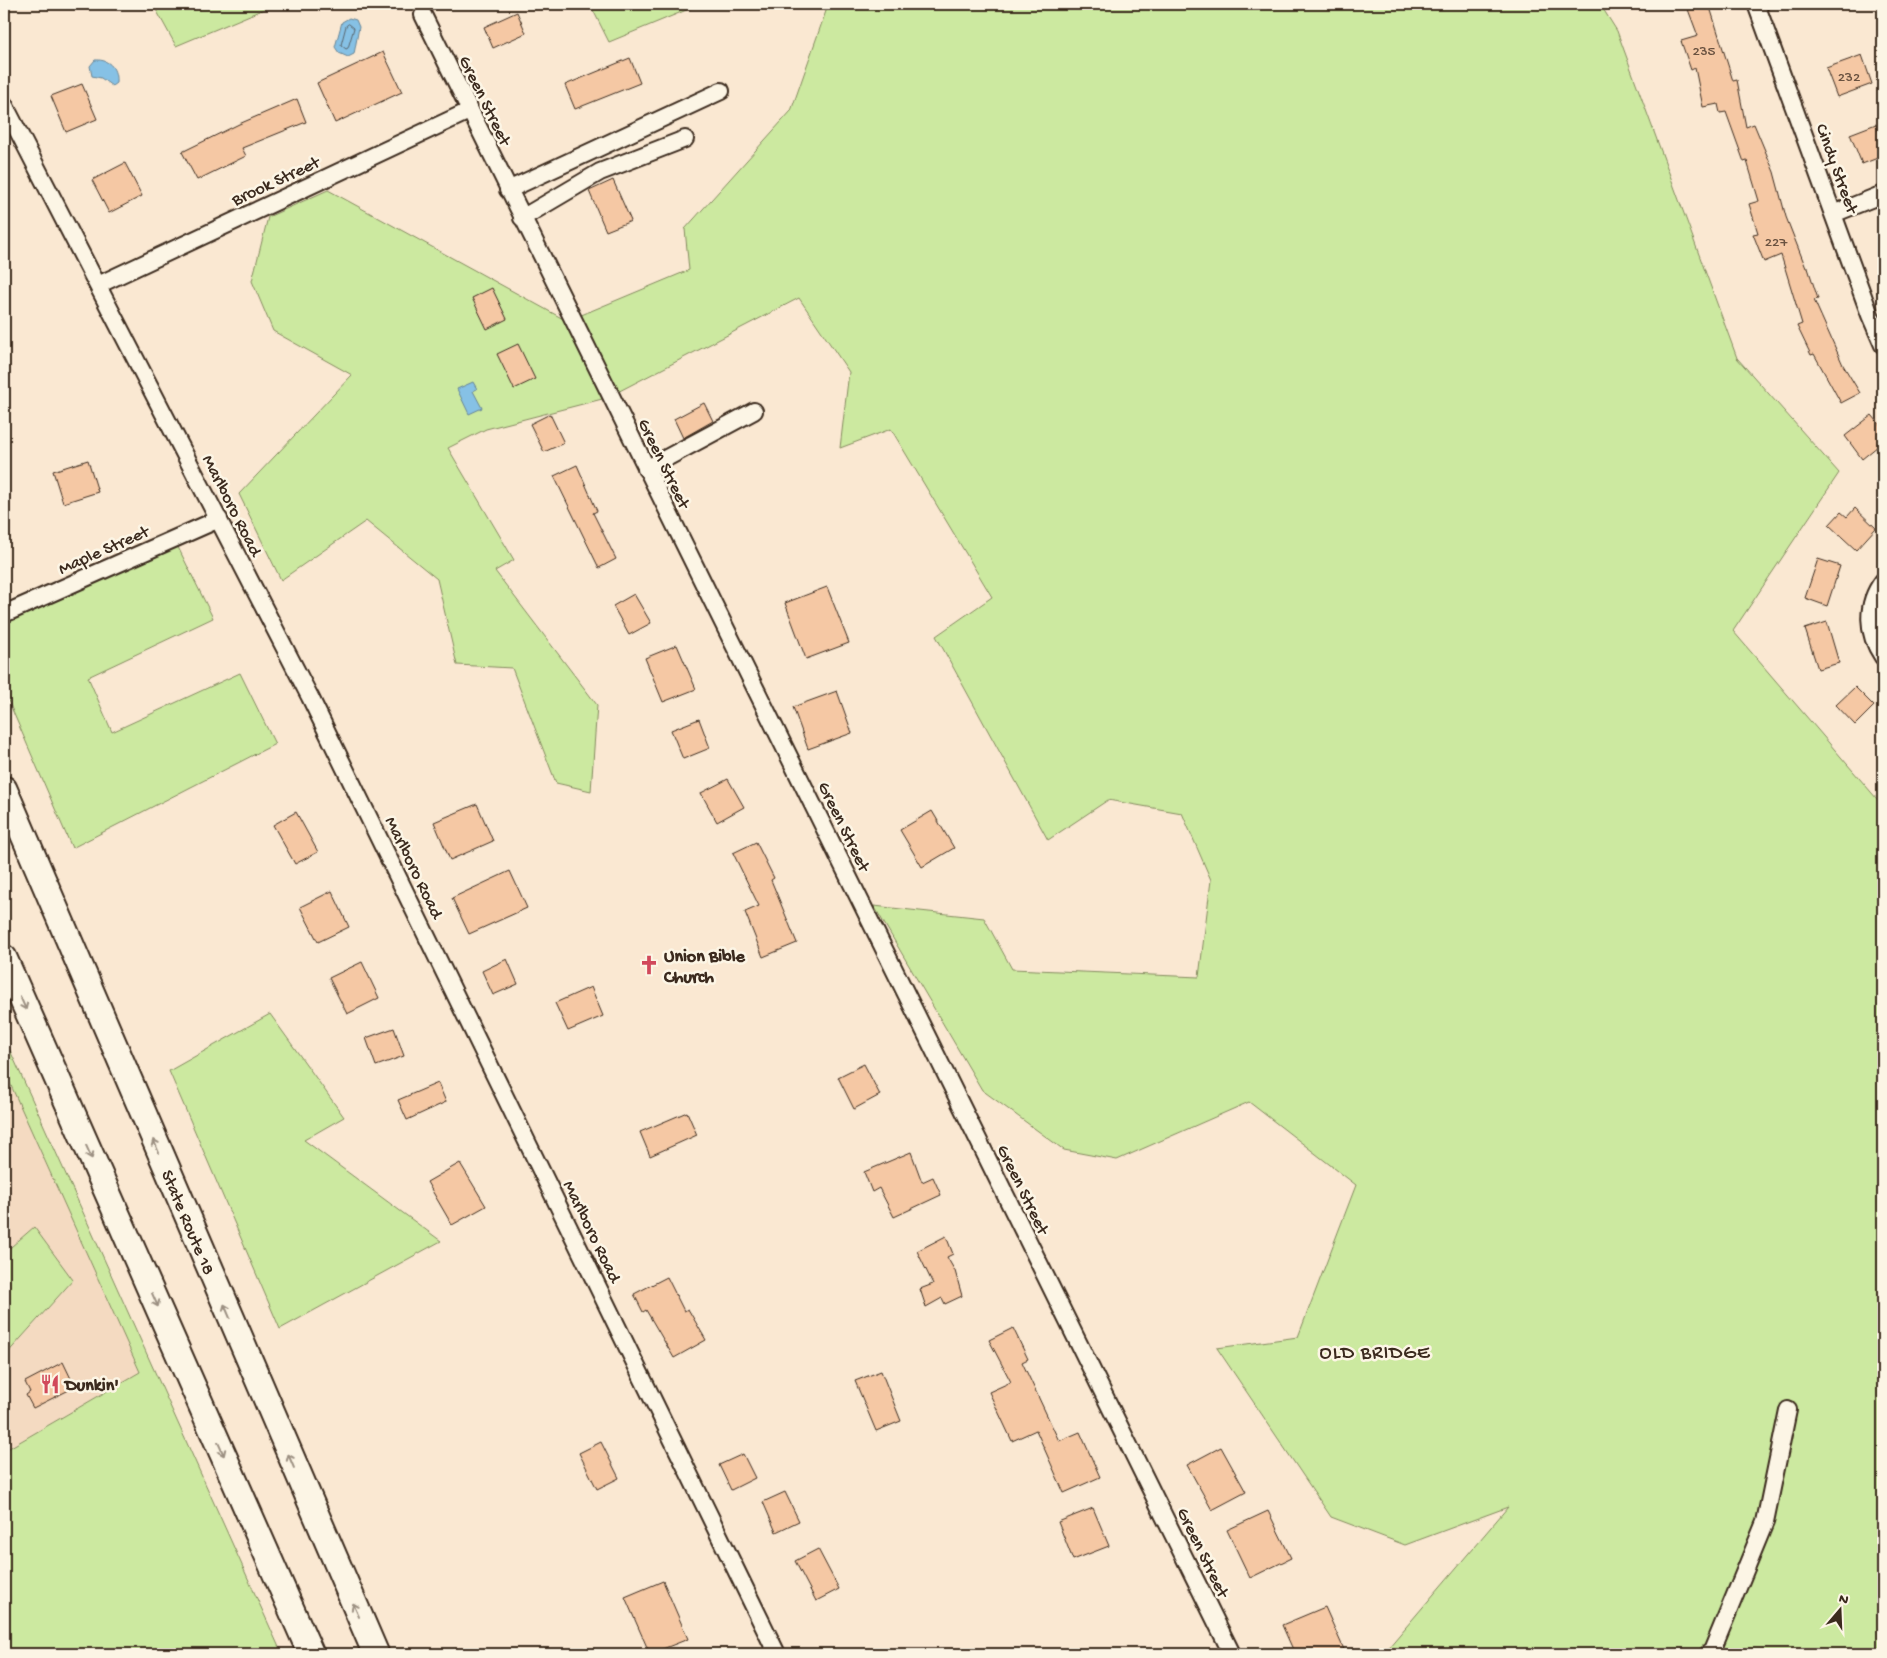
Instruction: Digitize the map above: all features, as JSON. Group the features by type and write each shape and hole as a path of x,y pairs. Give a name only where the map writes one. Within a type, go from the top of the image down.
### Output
{"highway":[{"name":"State Route 18","path":"4,789 376,1654"},
{"path":"4,958 311,1654"}],"street":[{"name":"Cindy Street","path":"1756,4 1883,345"},
{"name":"Green Street","path":"423,15 1232,1654"},
{"path":"508,190 720,91"},
{"name":"Marlboro Road","path":"4,104 310,697 777,1654"},
{"name":"Brook Street","path":"98,286 469,111"},
{"path":"522,218 600,172 685,139"},
{"path":"1833,214 1883,194"},
{"path":"646,469 754,411"},
{"name":"Maple Street","path":"4,614 219,520"},
{"path":"1883,581 1872,603 1870,621 1872,640 1883,657"},
{"path":"1708,1654 1712,1651 1765,1522 1788,1410"}],"shaded area":[{"path":"4,1070 140,1372 4,1451 4,1357 73,1280 34,1228 4,1253"}],"green space":[{"path":"153,4 276,4 176,46"},
{"path":"590,4 701,4 609,42"},
{"path":"822,4 1600,4 1617,31 1737,358 1839,473 1733,631 1883,806 1883,1654 1383,1654 1508,1507 1405,1545 1331,1517 1217,1348 1298,1337 1356,1185 1249,1102 1117,1160 1064,1150 982,1090 874,906 984,918 1012,969 1199,977 1211,880 1182,813 1108,800 1048,840 936,636 992,597 891,429 840,448 849,372 799,298 606,398 486,429 448,448 514,560 495,571 597,705 591,791 556,783 512,668 457,665 437,579 366,521 281,580 239,494 352,375 273,331 252,281 268,217 328,190 567,321 689,270 685,229 791,111 826,11"},
{"path":"174,539 213,618 88,677 112,732 240,673 275,744 72,848 4,691 4,618"},
{"path":"270,1014 344,1117 304,1140 441,1241 280,1329 169,1071"},
{"path":"4,1037 282,1654 4,1654 4,1451 140,1372 4,1070"},
{"path":"34,1227 73,1280 4,1357 4,1253"}],"water":[{"path":"349,18 356,20 359,27 354,54 348,57 339,53 335,47 342,22"},
{"path":"95,60 105,61 112,66 116,83 112,86 101,78 92,76 90,66"},
{"path":"473,382 477,389 473,391 482,408 469,414 457,389"}],"building":[{"path":"1686,4 1709,4 1733,81 1737,80 1746,127 1754,124 1774,172 1786,217 1806,268 1808,268 1818,299 1814,300 1843,365 1860,393 1841,403 1814,354 1811,355 1797,326 1802,324 1781,255 1764,262 1753,234 1758,233 1749,204 1759,201 1747,161 1744,162 1726,112 1720,113 1718,104 1703,107 1695,68 1691,70 1681,41 1698,36"},
{"path":"517,12 526,33 493,48 484,27"},
{"path":"383,52 402,92 335,123 317,83"},
{"path":"1862,55 1872,84 1837,97 1826,68"},
{"path":"630,58 640,83 575,109 565,85"},
{"path":"82,84 97,119 66,132 51,96"},
{"path":"297,99 306,122 242,148 246,156 197,180 182,152 239,124"},
{"path":"1876,124 1883,143 1883,156 1862,164 1850,134"},
{"path":"125,163 142,196 109,213 92,180"},
{"path":"613,180 631,221 606,231 589,191"},
{"path":"492,288 507,319 487,329 472,298"},
{"path":"518,344 535,379 514,389 497,354"},
{"path":"704,403 713,421 683,438 674,419"},
{"path":"550,414 564,443 544,452 530,424"},
{"path":"1872,415 1883,428 1883,442 1862,459 1845,436"},
{"path":"88,460 98,492 63,503 53,471"},
{"path":"577,465 597,511 593,513 616,559 599,568 554,476"},
{"path":"1855,508 1876,528 1856,550 1829,525 1841,512 1847,517"},
{"path":"1818,559 1840,566 1827,606 1805,598"},
{"path":"827,587 849,643 806,659 785,603"},
{"path":"634,594 651,623 629,635 613,606"},
{"path":"1827,622 1839,663 1818,669 1805,629"},
{"path":"677,645 696,689 663,702 645,658"},
{"path":"1855,687 1874,706 1855,725 1836,705"},
{"path":"837,691 852,733 808,749 793,707"},
{"path":"699,719 710,748 683,759 671,730"},
{"path":"728,779 744,807 717,822 701,793"},
{"path":"477,804 493,841 450,860 434,822"},
{"path":"932,811 954,848 922,867 900,830"},
{"path":"296,812 318,852 295,864 273,825"},
{"path":"756,842 774,878 771,880 797,943 763,957 745,912 759,906 733,853"},
{"path":"510,871 527,908 469,934 452,898"},
{"path":"332,891 349,927 318,942 300,907"},
{"path":"507,959 518,984 493,995 482,971"},
{"path":"362,962 379,998 347,1014 329,978"},
{"path":"591,987 603,1016 568,1031 555,1003"},
{"path":"394,1028 404,1056 376,1066 366,1038"},
{"path":"864,1064 880,1095 854,1109 838,1077"},
{"path":"438,1083 446,1102 407,1120 398,1100"},
{"path":"687,1112 697,1135 650,1156 640,1132"},
{"path":"911,1152 922,1182 933,1177 941,1195 894,1217 879,1188 872,1192 864,1172"},
{"path":"460,1163 486,1206 452,1225 427,1182"},
{"path":"946,1236 953,1254 947,1257 955,1271 962,1296 945,1304 942,1298 926,1307 920,1289 933,1284 917,1251"},
{"path":"667,1277 684,1311 688,1309 706,1340 674,1358 646,1310 643,1312 634,1294"},
{"path":"1013,1328 1028,1359 1022,1362 1059,1441 1080,1432 1100,1477 1064,1493 1036,1430 1012,1441 989,1392 1011,1382 989,1340"},
{"name":"Dunkin'","path":"63,1362 75,1387 33,1408 26,1395 30,1392 25,1382"},
{"path":"881,1371 901,1421 876,1431 855,1381"},
{"path":"601,1442 619,1478 597,1489 579,1453"},
{"path":"1221,1447 1246,1492 1212,1510 1187,1465"},
{"path":"743,1454 755,1478 731,1490 719,1465"},
{"path":"785,1492 799,1521 776,1532 763,1502"},
{"path":"1093,1508 1109,1546 1073,1560 1058,1522"},
{"path":"1268,1511 1291,1558 1250,1578 1227,1530"},
{"path":"818,1549 839,1589 816,1601 795,1561"},
{"path":"663,1581 688,1639 650,1654 625,1597"},
{"path":"1325,1607 1346,1654 1295,1654 1282,1625"}],"place":[{"name":"Union Bible Church","path":"649,965"},
{"name":"Dunkin'","path":"50,1384"}],"district":[{"name":"OLD BRIDGE","path":"1375,1351"}]}
